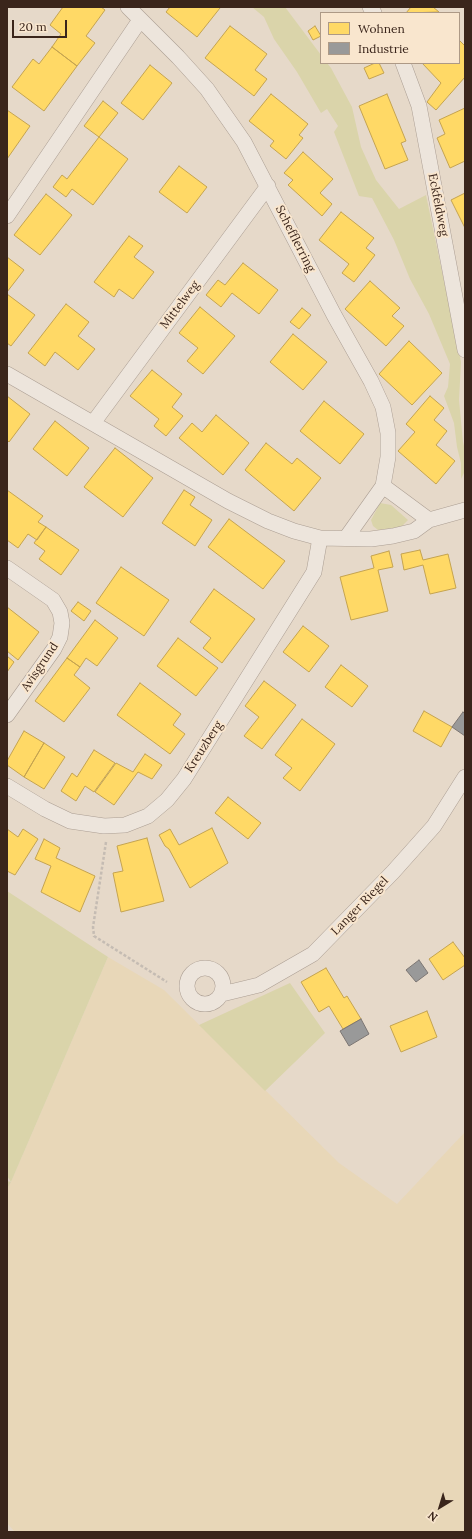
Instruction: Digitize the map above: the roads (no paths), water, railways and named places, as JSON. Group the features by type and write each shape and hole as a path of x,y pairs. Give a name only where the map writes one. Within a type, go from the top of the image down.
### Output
{"street":[{"name":"Schefflerring","path":"128,7 178,56 207,89 244,142 334,315 371,381 383,407 388,433 388,457 383,486 346,538"},
{"path":"7,216 140,20"},
{"name":"Eckfeldweg","path":"403,64 419,106 465,350"},
{"name":"Mittelweg","path":"93,423 268,186"},
{"path":"7,374 228,501 268,521 294,531 320,538 371,539 394,536 414,530 430,520 465,510"},
{"path":"383,486 430,520"},
{"name":"Kreuzberg","path":"7,786 45,809 70,821 109,826 125,825 148,816 167,800 184,779 314,572 320,538"},
{"name":"Avisgrund","path":"7,568 53,600 60,612 62,623 60,637 54,649 7,715"},
{"name":"Langer Riegel","path":"222,994 259,985 314,954 393,872 434,826 465,777"}]}
